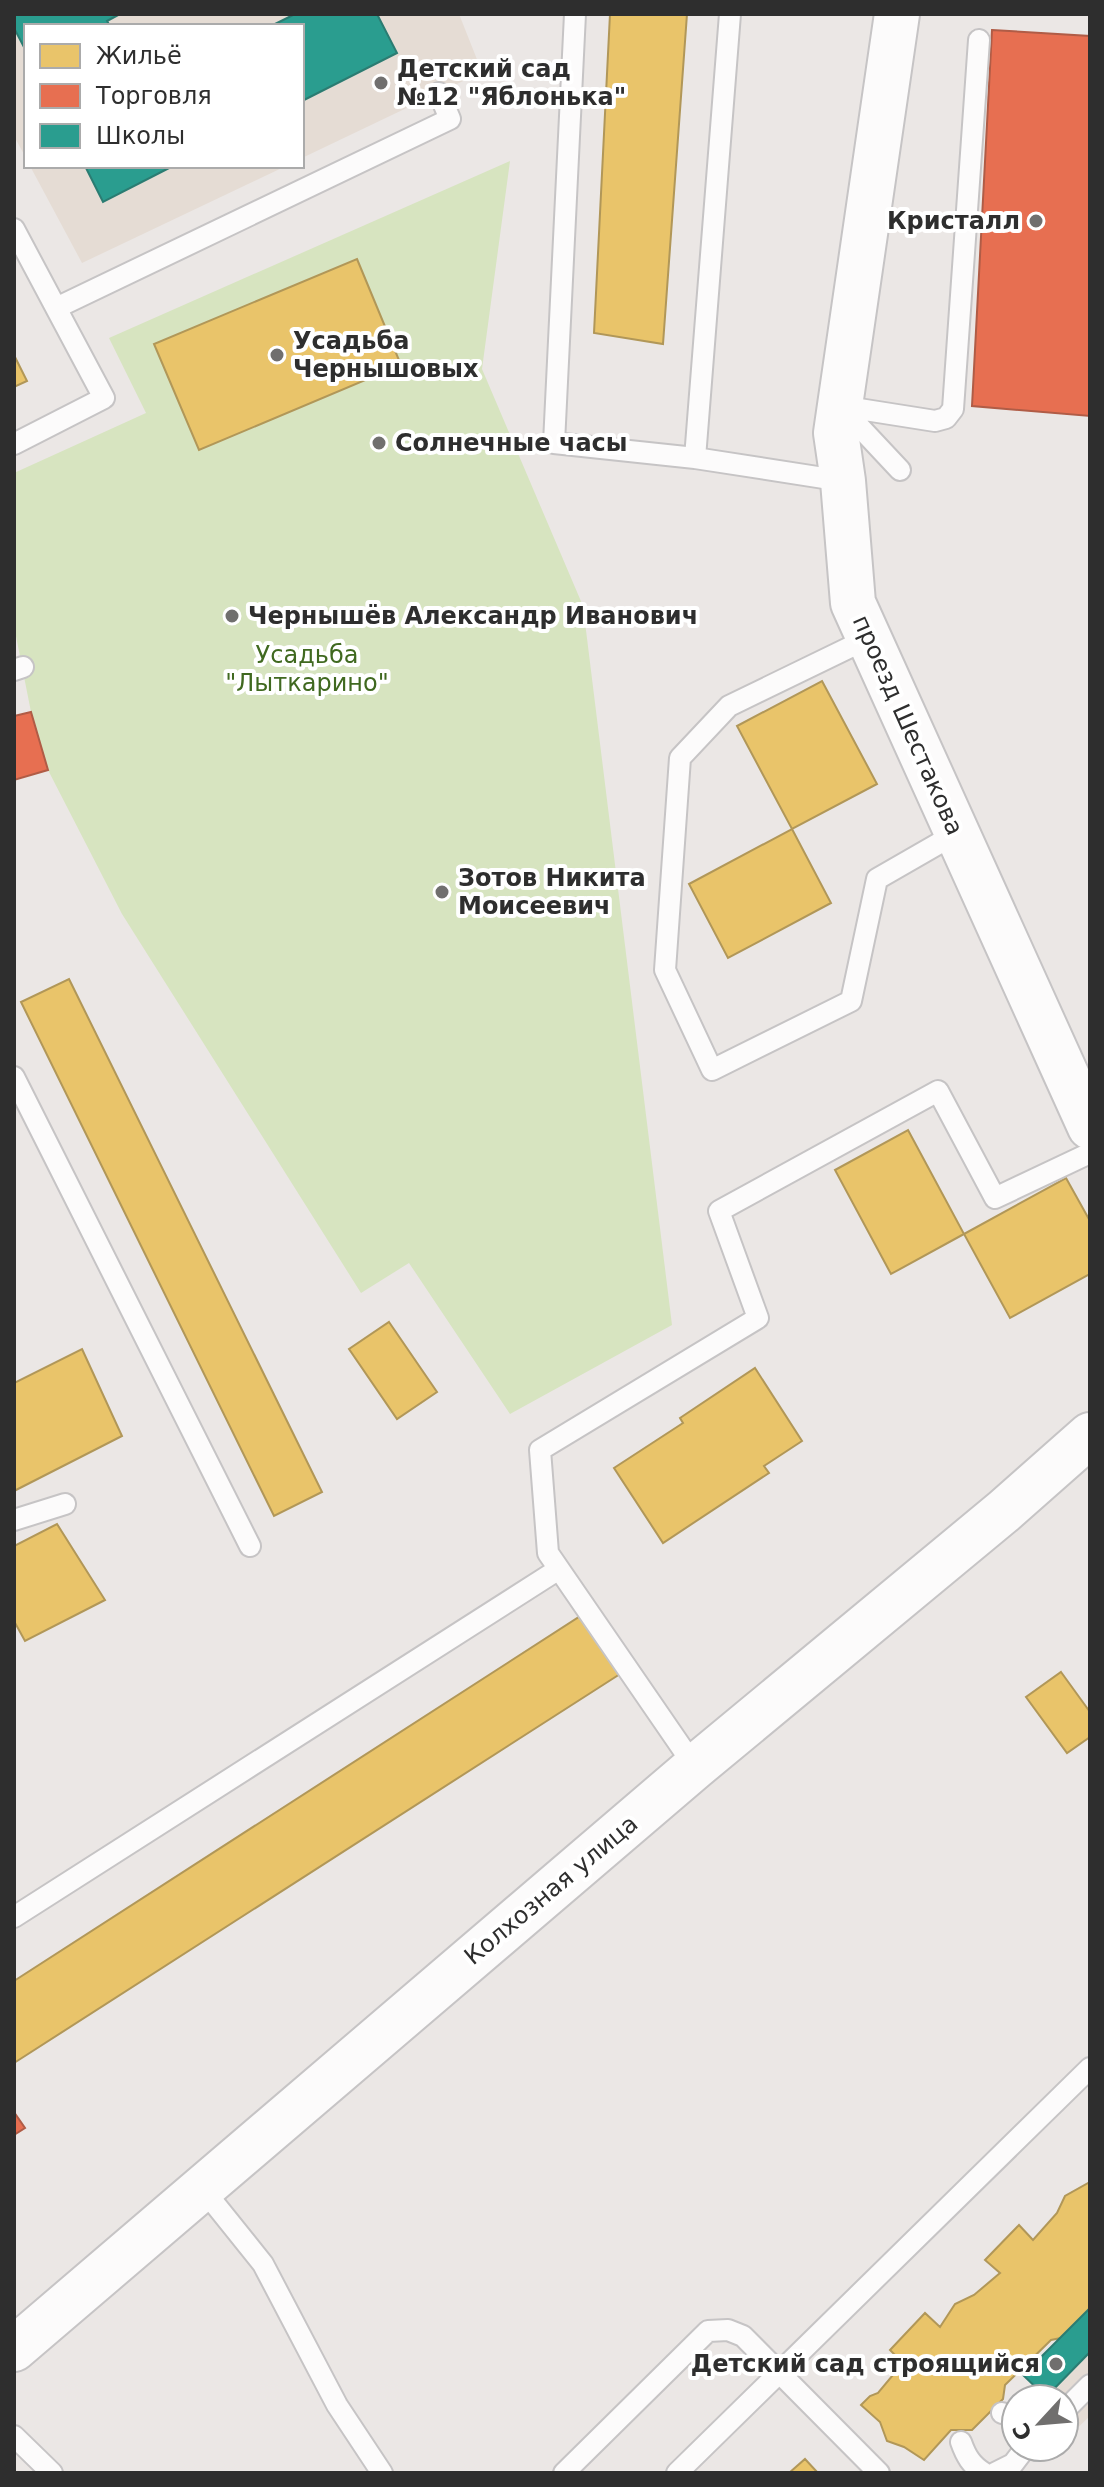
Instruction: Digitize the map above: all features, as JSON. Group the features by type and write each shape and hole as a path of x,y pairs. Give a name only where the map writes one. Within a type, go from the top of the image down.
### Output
{"street":[{"name":"проезд Шестакова","path":"897,14 836,433 853,603 1090,1127"},
{"name":"Колхозная улица","path":"14,2349 695,1767 1004,1511 1090,1435"}],"lane":[{"path":"575,14 554,443 695,458 843,481"},
{"path":"695,458 730,14"},
{"path":"840,406 935,421 946,418 953,409 979,40"},
{"path":"56,308 450,119 439,93"},
{"path":"14,229 104,398 14,444"},
{"path":"840,406 900,470"},
{"path":"869,638 729,706 680,758 665,970 712,1070 851,1001 877,879 957,833"},
{"path":"14,1077 250,1546"},
{"path":"695,1767 548,1553 540,1450 639,1387 758,1318 719,1211 938,1091 995,1198 1090,1153"},
{"path":"14,1520 65,1504"},
{"path":"14,1917 559,1569"},
{"path":"677,2473 1090,2068"},
{"path":"202,2188 263,2264 337,2405 382,2473"},
{"path":"564,2473 708,2331 728,2330 743,2336 879,2473"},
{"path":"14,2436 52,2473"},
{"path":"961,2442 966,2456 975,2468 984,2473"},
{"path":"995,2473 1014,2463"}],"shaded area":[{"name":"Детский сад №12 \"Яблонька\"","path":"14,14 459,14 482,72 304,157 304,24 24,24 24,154 14,136"},
{"path":"31,168 282,168 82,263"},
{"path":"1090,2352 1090,2416 1080,2426 1080,2383 1060,2383"}],"green space":[{"name":"Усадьба \"Лыткарино\"","path":"510,161 482,369 583,606 672,1325 510,1414 409,1263 361,1293 122,914 48,770 31,712 14,626 14,473 146,413 109,338"}],"building: Жильё":[{"path":"610,14 687,14 663,344 594,333"},
{"name":"Усадьба Чернышовых","path":"357,259 401,365 199,450 154,344"},
{"path":"14,355 27,381 14,387"},
{"path":"822,681 877,784 792,829 737,726"},
{"path":"792,829 831,903 728,958 689,884"},
{"path":"69,979 322,1492 274,1516 21,1002"},
{"path":"908,1130 964,1234 891,1274 835,1170"},
{"path":"1066,1178 1090,1221 1090,1274 1010,1318 964,1234"},
{"path":"389,1322 437,1392 397,1419 349,1349"},
{"path":"82,1349 122,1436 14,1491 14,1383"},
{"path":"755,1368 802,1441 764,1466 769,1473 663,1543 614,1468 683,1423 680,1418"},
{"path":"57,1524 105,1600 25,1641 14,1621 14,1546"},
{"path":"582,1615 620,1674 14,2063 14,1981"},
{"path":"1061,1672 1090,1712 1090,1737 1067,1753 1026,1697"},
{"path":"1090,2182 1090,2312 1066,2337 1051,2340 1007,2383 1000,2383 1000,2402 972,2430 951,2430 924,2460 904,2447 887,2441 880,2422 861,2405 878,2393 903,2363 890,2350 925,2313 940,2327 955,2304 974,2295 1000,2273 985,2260 1019,2225 1033,2240 1057,2213 1065,2196"},
{"path":"805,2459 818,2473 789,2473"}],"building: Торговля":[{"name":"Кристалл","path":"992,30 1090,36 1090,416 972,406"},
{"path":"31,712 48,770 14,780 14,716"},
{"path":"14,2112 25,2128 14,2135"}],"building: Школы":[{"path":"14,14 120,14 107,21 109,24 24,24 24,47 14,28"},
{"path":"295,14 377,14 397,53 304,100 304,24 275,24"},
{"path":"86,168 169,168 103,202"},
{"name":"Детский сад строящийся","path":"1090,2308 1090,2352 1060,2383 1031,2383 1023,2375"}],"place":[{"name":"Детский сад №12 \"Яблонька\"","path":"381,83"},
{"name":"Кристалл","path":"1036,221"},
{"name":"Усадьба Чернышовых","path":"277,355"},
{"name":"Солнечные часы","path":"379,443"},
{"name":"Чернышёв Александр Иванович","path":"232,616"},
{"name":"Зотов Никита Моисеевич","path":"442,892"},
{"name":"Детский сад строящийся","path":"1056,2364"}]}
